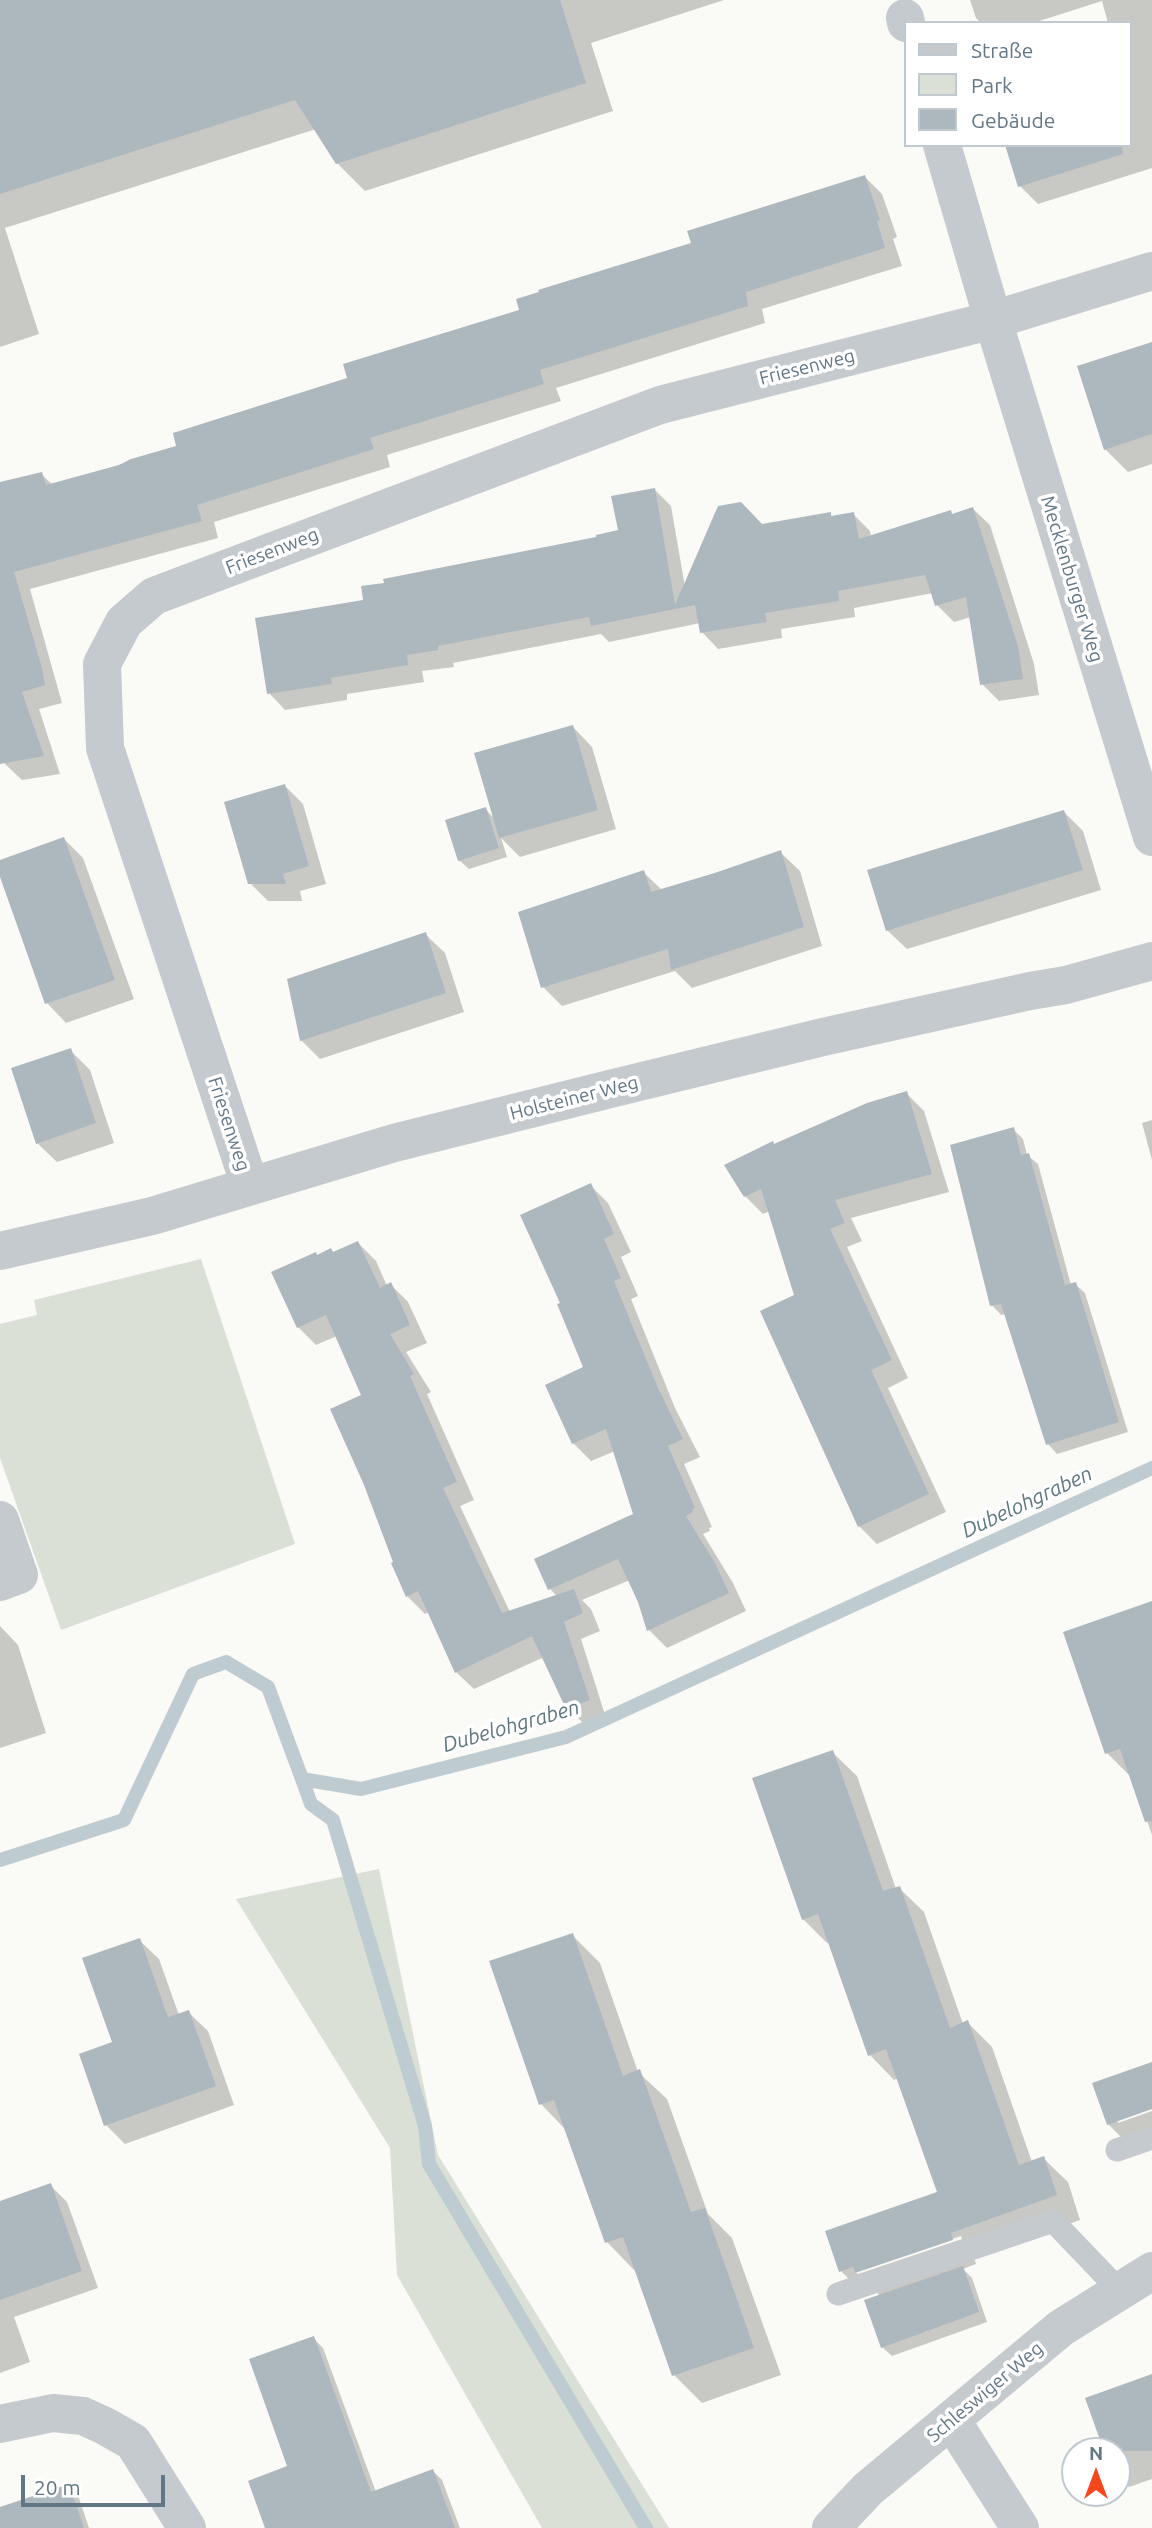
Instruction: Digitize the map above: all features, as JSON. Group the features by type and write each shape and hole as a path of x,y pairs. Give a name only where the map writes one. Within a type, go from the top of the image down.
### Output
{"street":[{"name":"Mecklenburger Weg","path":"943,147 1152,837"},
{"path":"993,320 1152,271"},
{"name":"Friesenweg","path":"250,1186 105,748 102,664 124,622 153,596 660,405 993,320"},
{"name":"Holsteiner Weg","path":"0,1251 152,1216 394,1143 823,1037 1066,985 1152,961"},
{"path":"0,1520 19,1576 0,1582"},
{"name":"Schleswiger Weg","path":"831,2528 868,2490 1061,2328 1152,2272"},
{"path":"0,2424 53,2413 83,2416 105,2426 133,2442 187,2528"},
{"path":"952,2421 1020,2528"}],"lane":[{"path":"1117,2151 1152,2138"},
{"path":"838,2294 1053,2221 1120,2291"}],"green space":[{"path":"201,1259 295,1544 61,1630 0,1458 0,1324 37,1315 34,1300"},
{"path":"379,1869 438,2155 669,2528 542,2528 397,2275 390,2148 236,1899"}],"building":[{"path":"0,0 560,0 586,83 336,164 295,100 0,194"},
{"path":"1006,147 1122,147 1123,154 1018,187"},
{"path":"865,175 880,220 877,221 885,248 746,292 748,306 540,370 544,384 370,438 374,449 197,505 202,521 14,572 45,685 22,692 44,756 0,764 0,482 42,472 46,485 176,446 173,433 347,378 343,364 519,310 516,299 539,292 538,290 691,243 687,231"},
{"path":"1152,342 1152,434 1104,450 1077,366"},
{"path":"655,488 675,605 718,506 741,502 762,524 831,512 831,516 854,512 859,539 951,510 952,514 973,507 1018,646 1023,679 980,685 966,597 935,606 925,575 838,591 839,601 765,613 767,622 700,633 695,605 591,626 589,617 438,646 438,650 407,655 408,665 331,678 332,684 267,694 255,618 363,600 361,586 384,583 383,579 596,537 618,530 611,496"},
{"path":"573,725 598,810 499,838 474,753"},
{"path":"285,784 309,866 283,874 286,884 248,884 224,802"},
{"path":"486,807 499,848 458,861 445,820"},
{"path":"1064,810 1083,870 886,931 867,870"},
{"path":"64,837 115,980 45,1004 0,877 0,860"},
{"path":"781,850 804,927 671,970 668,949 541,988 518,912 644,870 651,892"},
{"path":"426,932 446,993 300,1041 287,979"},
{"path":"71,1048 96,1123 36,1144 11,1068"},
{"path":"907,1091 932,1174 835,1200 845,1223 830,1229 892,1360 871,1370 929,1494 858,1527 760,1311 794,1295 761,1189 744,1197 724,1165 773,1141 774,1144 867,1103"},
{"path":"1014,1127 1021,1155 1029,1153 1065,1285 1076,1282 1119,1422 1046,1445 1001,1304 990,1306 950,1145"},
{"path":"591,1183 614,1234 604,1239 621,1278 614,1281 658,1388 683,1439 668,1446 695,1508 686,1516 715,1563 729,1593 647,1631 638,1602 618,1559 548,1590 534,1559 633,1514 606,1429 572,1444 545,1385 583,1367 557,1304 560,1303 520,1215"},
{"path":"358,1241 380,1288 391,1282 410,1325 390,1334 414,1374 410,1376 457,1482 443,1488 502,1613 574,1589 583,1613 564,1622 590,1700 566,1709 532,1636 455,1673 418,1591 406,1597 391,1563 393,1562 364,1485 330,1409 361,1395 326,1315 297,1328 271,1272 316,1252 317,1255 331,1248 333,1252"},
{"path":"1152,1601 1152,1821 1145,1822 1120,1749 1105,1754 1063,1632"},
{"path":"833,1750 883,1891 900,1886 950,2028 968,2020 1019,2165 1044,2156 1057,2195 951,2233 953,2240 855,2273 853,2267 839,2272 825,2231 937,2192 886,2049 868,2056 818,1914 802,1920 752,1778"},
{"path":"573,1933 623,2076 640,2069 691,2212 705,2208 754,2348 672,2376 623,2237 605,2243 554,2100 539,2105 489,1961"},
{"path":"140,1938 168,2017 189,2010 216,2086 104,2126 79,2054 112,2042 82,1958"},
{"path":"1152,2062 1152,2109 1107,2125 1092,2083"},
{"path":"51,2183 82,2271 0,2300 0,2201"},
{"path":"963,2266 979,2312 881,2348 864,2300"},
{"path":"314,2336 371,2492 433,2469 455,2528 265,2528 248,2481 287,2466 249,2359"},
{"path":"1152,2374 1152,2451 1131,2451 1131,2437 1099,2437 1085,2398"},
{"path":"69,2484 84,2528 0,2528 0,2507"}],"waterway":[{"name":"Dubelohgraben","path":"0,1860 124,1820 193,1674 226,1662 268,1687 302,1779 361,1789 566,1737 1152,1468"},
{"path":"302,1779 311,1804 333,1820 425,2126 429,2164 646,2528"}]}
